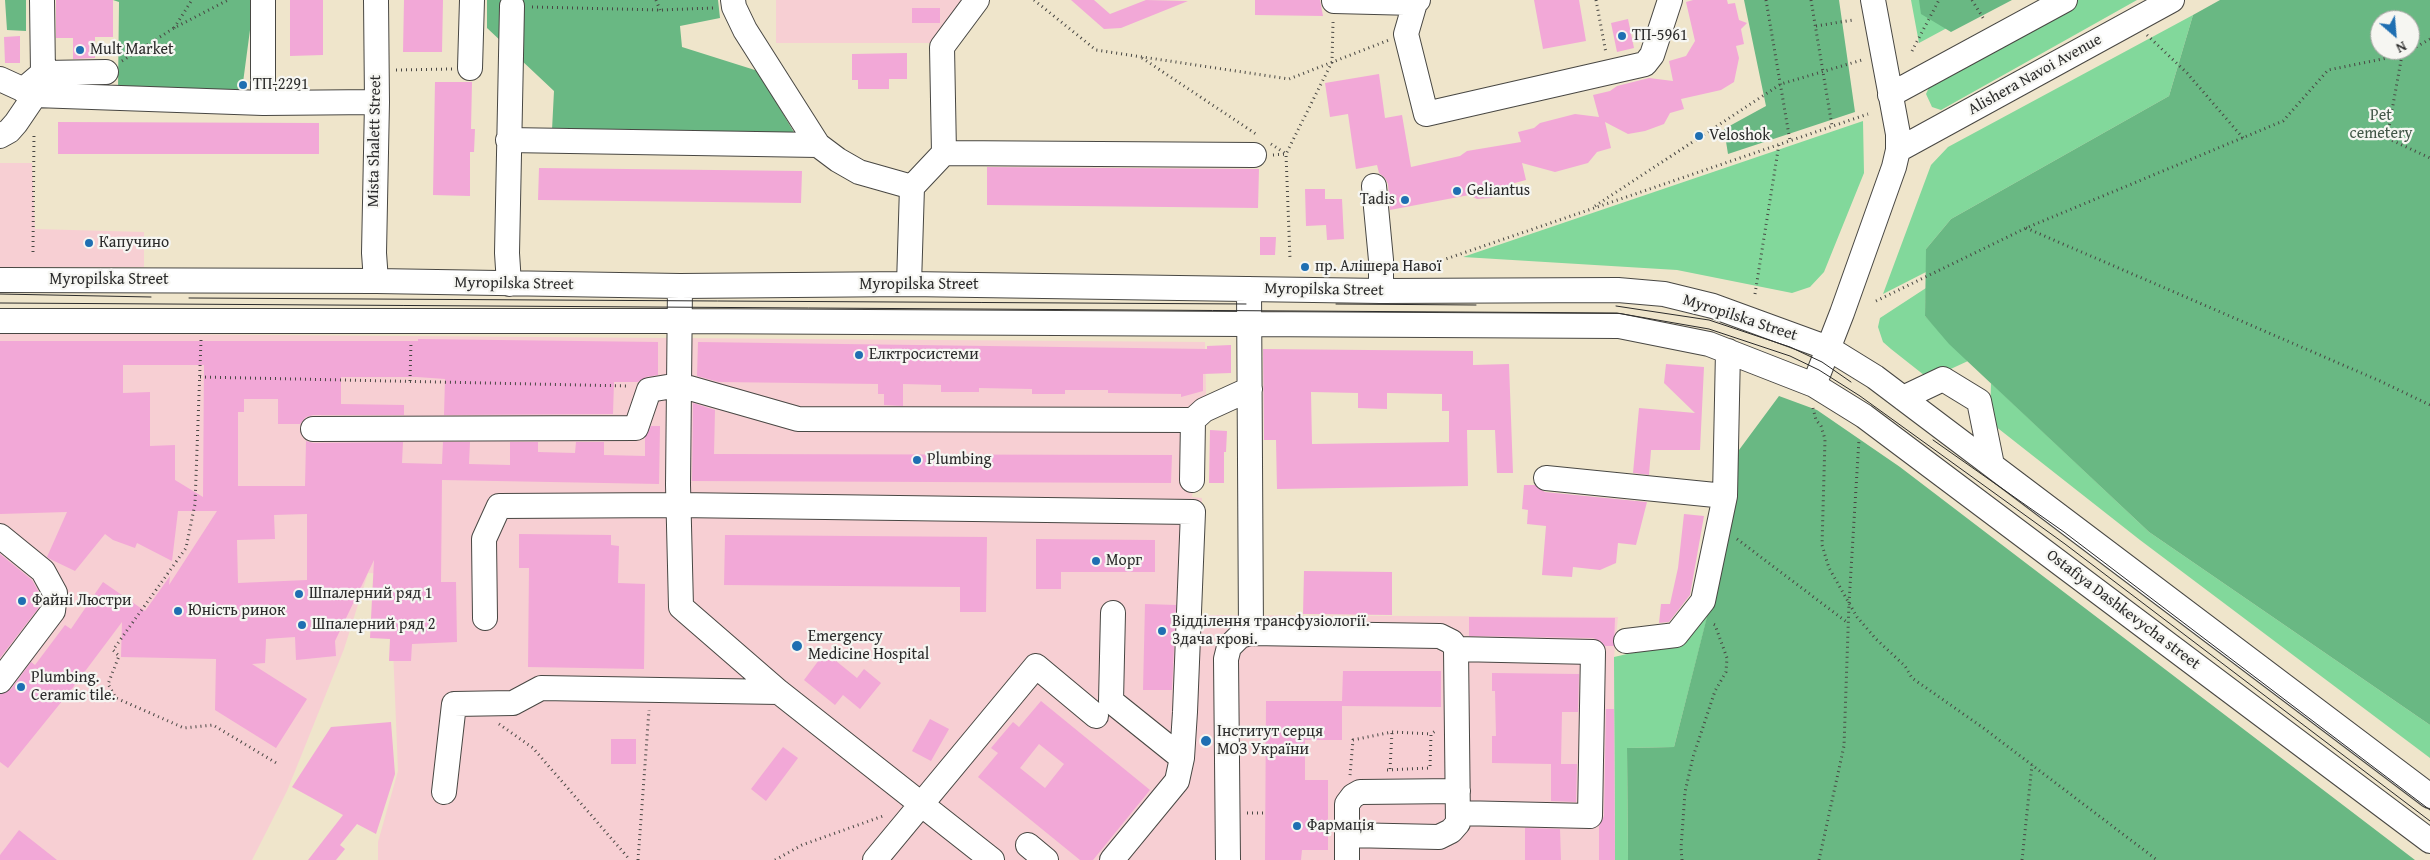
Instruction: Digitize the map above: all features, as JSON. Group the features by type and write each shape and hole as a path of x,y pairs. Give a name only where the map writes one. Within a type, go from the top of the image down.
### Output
{"street":[{"path":"0,136 9,131 16,123 29,92 43,73 42,0"},
{"path":"263,0 263,103"},
{"name":"Mista Shalett Street","path":"376,0 377,102 374,253 376,281"},
{"path":"470,68 472,0"},
{"path":"1334,1 1416,2 1406,34 1426,114 1638,66 1650,60 1670,0"},
{"path":"0,321 680,321 1248,326 1619,326 1709,344 1728,351 1812,392 1894,167 1898,150 1898,134 1873,0"},
{"path":"1890,95 2065,0"},
{"name":"Alishera Navoi Avenue","path":"1898,150 2172,0"},
{"path":"733,3 745,30 818,145 838,160 859,172 926,166 1254,155"},
{"path":"909,284 942,47 981,3"},
{"path":"509,284 508,140 512,6"},
{"path":"43,73 106,72"},
{"path":"0,79 29,92 263,103 377,102"},
{"path":"508,140 818,145"},
{"path":"1374,186 1381,260 1380,291"},
{"name":"Myropilska Street","path":"0,280 376,281 680,286 909,284 1380,291 1618,290 1664,294 1713,306 1828,348"},
{"path":"680,286 678,505 681,607 779,692 992,860"},
{"path":"1249,289 1251,633"},
{"path":"1828,348 1875,377 2430,796"},
{"path":"1626,641 1676,635 1703,602 1726,496 1728,351"},
{"path":"1903,398 1943,379 1979,401 1992,465"},
{"path":"314,429 636,428 649,390 679,385 798,419 1193,420 1204,410 1250,389"},
{"name":"Ostafiya Dashkevycha street","path":"1812,392 1864,416 2430,841"},
{"path":"1192,480 1193,420"},
{"path":"1546,478 1726,496"},
{"path":"485,618 484,540 499,506 678,505 1193,512 1182,758 1177,781 1112,860"},
{"path":"0,536 43,570 55,593 53,611 0,681"},
{"path":"1114,614 1111,701 1182,758"},
{"path":"1228,860 1226,659 1229,647 1240,636 1251,633 1440,636 1452,642 1456,649 1458,822 1452,831 1439,837 1347,835"},
{"path":"1346,860 1348,804 1353,796 1360,792 1590,816 1593,652 1456,649"},
{"path":"874,860 1036,666 1096,716"},
{"path":"444,792 454,704 513,703 541,688 779,692"}],"path":[{"path":"174,28 192,0"},
{"path":"106,72 174,28 228,0"},
{"path":"656,0 660,10"},
{"path":"1034,0 1096,50 1289,79 1406,34"},
{"path":"1596,0 1610,72"},
{"path":"1766,0 1790,141"},
{"path":"1811,0 1832,126"},
{"path":"1912,51 1939,0"},
{"path":"1972,0 1988,26"},
{"path":"1286,154 1332,62 1334,1"},
{"path":"512,6 660,10 733,3"},
{"path":"1816,26 1853,20"},
{"path":"2142,32 2187,73 2243,138"},
{"path":"1590,209 1781,84 1862,60"},
{"path":"1876,301 2026,228 2283,121 2328,70 2377,60"},
{"path":"2401,60 2388,138 2430,158"},
{"path":"376,70 470,68"},
{"path":"29,92 33,252"},
{"path":"1437,262 1868,114"},
{"path":"1755,294 1779,144"},
{"path":"2026,228 2380,381 2430,405"},
{"path":"410,381 411,321"},
{"path":"202,322 196,504 186,548 112,650 119,656 108,684 116,698 184,728 213,725 278,764"},
{"path":"200,378 638,386 649,390"},
{"path":"1812,392 1816,420 1821,426 1825,439 1822,545 1829,568 1849,603 1876,639 1893,653 1905,666 1912,678 2032,765 2157,860"},
{"path":"1818,860 1844,746 1849,603 1859,431 1864,416"},
{"path":"1720,525 1848,624"},
{"path":"1682,860 1681,848 1685,792 1693,757 1715,691 1726,672 1727,658 1715,624 1706,620 1703,602"},
{"path":"638,860 650,690"},
{"path":"471,704 533,748 630,860"},
{"path":"1348,804 1353,740 1392,732 1430,734 1457,721"},
{"path":"1390,768 1392,732"},
{"path":"1382,773 1390,768 1430,768 1430,734"},
{"path":"2022,860 2032,765"},
{"path":"775,860 802,845 919,804"},
{"path":"1257,813 1265,813"}],"shaded area":[{"path":"776,0 964,0 931,43 776,43"},
{"path":"0,163 32,163 35,229 144,232 144,267 0,267"},
{"path":"0,333 1205,342 1206,393 1192,497 1202,498 1202,615 1618,617 1614,657 1615,860 378,860 378,842 398,771 390,574 368,573 344,649 287,791 252,860 0,860"}],"green space":[{"path":"5,0 26,0 26,31 7,30"},
{"path":"113,0 254,0 242,90 118,90 119,2"},
{"path":"487,0 718,0 720,18 680,26 682,47 758,71 795,134 552,130 554,91 487,28"},
{"path":"1744,0 1839,0 1855,112 1728,154 1724,129 1766,106"},
{"path":"1911,0 1999,0 1919,43"},
{"path":"1919,0 2012,0 1951,32 1921,14"},
{"path":"2075,0 2137,0 1941,110 1932,107 1926,94 1931,83"},
{"name":"Pet cemetery","path":"2220,0 2430,0 2430,725 2149,532 1949,344 1925,316 1926,249 1951,219 2169,96 2193,15"},
{"path":"2193,15 2169,96 1951,219 1926,249 1926,272 1883,294 1931,165 1948,147"},
{"path":"1863,121 1864,173 1824,272 1810,287 1792,293 1677,270 1463,257"},
{"path":"1926,288 1925,316 1968,361 1929,379 1883,342 1878,327 1880,318"},
{"path":"1991,383 2149,532 2430,725 2430,758 2140,540 1990,422"},
{"path":"1779,396 1817,410 1900,467 2415,860 1628,860 1627,748 1674,747 1715,585 1739,450"},
{"path":"1711,602 1674,747 1627,748 1628,860 1615,860 1614,657 1675,643"}],"building":[{"path":"56,0 113,0 113,37 95,37 95,58 73,59 73,38 56,38"},
{"path":"290,0 323,0 323,55 290,56"},
{"path":"404,0 443,0 442,52 403,52"},
{"path":"1071,0 1094,0 1110,14 1146,0 1188,1 1121,28 1104,29"},
{"path":"1255,0 1320,0 1323,16 1255,15"},
{"path":"1534,0 1579,0 1586,41 1543,49"},
{"path":"1693,0 1727,0 1728,4 1735,3 1739,20 1747,23 1741,29 1744,44 1736,46 1739,58 1734,82 1721,90 1681,99 1684,109 1670,113 1664,124 1645,131 1628,134 1605,122 1611,148 1597,152 1588,163 1555,172 1522,163 1526,180 1511,184 1504,193 1491,198 1477,199 1469,195 1390,210 1388,184 1379,173 1377,165 1356,169 1348,114 1330,117 1325,83 1379,74 1385,118 1402,115 1411,167 1460,156 1467,151 1521,142 1518,132 1534,128 1540,123 1575,114 1599,117 1593,95 1610,91 1617,86 1649,78 1673,81 1669,61 1686,56 1695,41 1686,2"},
{"path":"912,8 940,8 940,23 912,23"},
{"name":"ТП-5961","path":"1628,19 1634,48 1617,52 1611,23"},
{"path":"20,36 20,63 5,63 4,37"},
{"path":"907,53 907,79 889,79 889,89 858,89 858,80 852,80 852,54"},
{"path":"435,82 472,82 471,129 475,129 474,152 470,152 470,196 433,195"},
{"path":"58,122 319,123 319,154 58,154"},
{"path":"987,167 1259,169 1258,208 987,205"},
{"path":"539,168 802,171 801,203 538,200"},
{"path":"1305,189 1325,189 1325,199 1342,199 1344,239 1327,240 1326,225 1306,226"},
{"path":"1260,237 1276,237 1275,255 1260,255"},
{"path":"418,339 658,342 658,375 646,377 638,382 614,382 613,414 444,415 445,379 417,377 341,377 341,404 404,405 404,415 313,415 306,417 300,424 278,424 278,399 244,399 244,412 238,412 238,486 305,486 306,441 313,443 403,442 402,463 442,464 443,442 470,442 469,464 510,465 510,442 538,442 538,452 575,453 576,442 604,442 604,455 645,456 645,437 651,426 660,426 659,484 442,480 441,582 456,582 457,642 412,644 411,661 389,661 390,639 370,638 374,560 335,641 336,656 296,660 295,637 266,639 265,663 252,664 307,699 276,748 215,710 216,659 121,657 122,622 71,690 8,768 0,762 0,694 11,689 31,662 35,665 65,625 71,629 103,582 145,611 170,576 169,585 217,511 178,511 172,561 137,543 135,548 113,540 105,534 75,571 47,557 67,512 0,514 0,341 418,341","holes":["123,365 204,365 203,497 175,480 175,445 150,446 150,392 123,393","307,514 307,580 238,583 237,540 275,539 274,515"]},
{"path":"698,342 1207,349 1207,346 1231,345 1231,373 1203,374 1203,391 1181,397 1181,394 1108,393 1108,390 1065,390 1065,394 1032,394 1032,389 979,388 979,392 941,392 941,385 903,384 903,406 884,405 884,394 878,394 878,384 719,382 697,376"},
{"path":"1263,349 1473,351 1473,365 1509,364 1513,473 1497,473 1495,430 1467,430 1468,486 1277,489 1276,440 1264,440","holes":["1311,392 1358,393 1358,408 1387,409 1387,393 1442,394 1442,411 1449,411 1449,442 1312,444"]},
{"path":"1666,364 1704,367 1700,450 1651,450 1649,475 1633,473 1639,408 1695,413 1664,383"},
{"path":"693,403 715,410 714,454 1172,455 1171,483 692,481"},
{"path":"1210,430 1227,431 1226,452 1224,452 1224,483 1209,483"},
{"path":"1524,485 1535,485 1545,492 1647,502 1636,545 1618,543 1616,563 1600,570 1573,567 1572,577 1542,575 1546,526 1527,524 1528,510 1522,509"},
{"path":"1684,514 1704,516 1690,595 1669,622 1659,623 1661,604 1670,604 1678,568"},
{"path":"519,534 611,535 611,545 619,546 618,583 645,584 644,669 528,667 529,568 519,568"},
{"path":"725,535 987,537 986,612 960,612 960,587 724,585"},
{"name":"Морг","path":"1036,539 1155,540 1155,572 1061,572 1061,589 1036,589"},
{"name":"Файні Люстри","path":"0,554 32,580 41,596 40,606 0,658"},
{"path":"1304,571 1392,572 1392,615 1303,614"},
{"name":"Відділення трансфузіології. Здача крові.","path":"1145,604 1176,605 1172,690 1143,690"},
{"path":"1469,617 1615,618 1614,646 1605,646 1593,638 1469,636"},
{"path":"825,652 857,678 864,669 881,683 860,709 843,695 835,705 804,680"},
{"path":"1343,671 1441,671 1441,707 1342,706 1342,740 1305,740 1305,780 1328,780 1328,850 1302,850 1301,860 1265,860 1266,701 1342,701"},
{"path":"1492,673 1579,674 1578,712 1562,712 1561,764 1577,764 1576,802 1551,801 1551,764 1492,763 1492,736 1496,736 1495,691 1492,691"},
{"path":"1041,701 1150,790 1093,860 1080,860 978,777 998,753 991,748 1013,722 1019,727","holes":["1039,744 1064,764 1045,788 1020,768"]},
{"path":"1606,709 1614,709 1615,860 1599,860 1599,826 1604,816"},
{"path":"930,719 949,729 931,761 912,751"},
{"path":"391,722 395,774 376,834 357,824 340,845 345,849 336,860 308,860 343,815 292,787 331,727"},
{"path":"611,739 636,739 636,764 611,764"},
{"path":"783,747 798,758 766,801 751,789"},
{"path":"1525,828 1560,829 1561,860 1525,860"},
{"path":"19,830 57,860 0,860 0,855"}],"tram line":[{"path":"0,294 151,297"},
{"path":"189,298 1246,304"},
{"path":"0,303 1617,313 1709,329 1790,356 1819,370 1860,396 2065,544 2430,821"},
{"path":"1336,304 1476,305"},
{"path":"1616,306 1709,320 1790,347 1822,362 1851,382"},
{"path":"1933,440 2064,532 2430,810"}],"place":[{"name":"ТП-5961","path":"1622,36"},
{"name":"Mult Market","path":"80,50"},
{"name":"ТП-2291","path":"243,85"},
{"name":"Veloshok","path":"1699,136"},
{"name":"Geliantus","path":"1457,191"},
{"name":"Tadis","path":"1405,200"},
{"name":"Капучино","path":"89,243"},
{"name":"пр. Алішера Навої","path":"1305,267"},
{"name":"Елктросистеми","path":"859,355"},
{"name":"Plumbing","path":"917,460"},
{"name":"Морг","path":"1096,561"},
{"name":"Шпалерний ряд 1","path":"299,594"},
{"name":"Файні Люстри","path":"22,601"},
{"name":"Юність ринок","path":"178,611"},
{"name":"Шпалерний ряд 2","path":"302,625"},
{"name":"Відділення трансфузіології. Здача крові.","path":"1162,631"},
{"name":"Emergency Medicine Hospital","path":"797,646"},
{"name":"Plumbing. Ceramic tile.","path":"21,687"},
{"name":"Інститут серця МОЗ України","path":"1206,741"},
{"name":"Фармація","path":"1297,826"}]}
